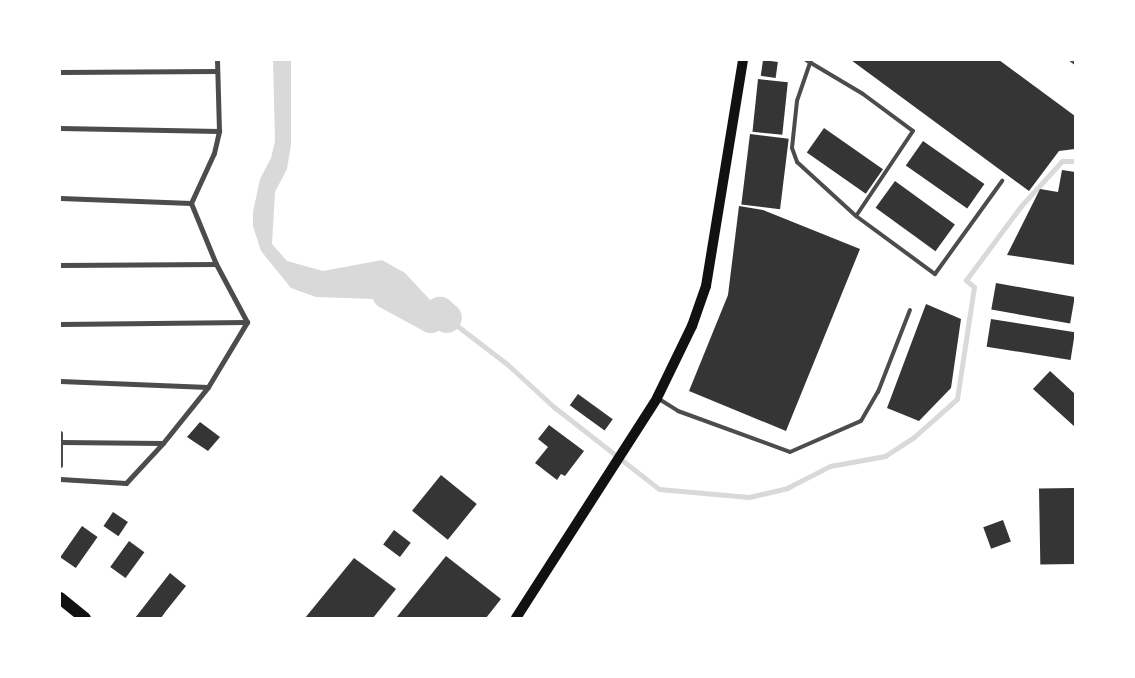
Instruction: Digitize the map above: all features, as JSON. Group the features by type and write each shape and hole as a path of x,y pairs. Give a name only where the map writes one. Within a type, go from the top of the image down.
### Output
{"main road":[{"path":"516,618 657,398 692,326 706,286 742,60"},
{"path":"60,598 85,618"}],"street":[{"path":"217,60 219,132 214,153 191,203 216,264 247,322"},
{"path":"60,72 217,71"},
{"path":"60,128 219,132"},
{"path":"60,198 191,203"},
{"path":"60,265 216,264"},
{"path":"60,324 247,322"},
{"path":"60,479 126,483 163,444 208,387 247,322"},
{"path":"60,381 208,387"},
{"path":"60,434 60,465"},
{"path":"60,442 163,444"}],"lane":[{"path":"856,216 913,131 863,94 809,61 797,101 792,148 798,162 856,216 935,274 1002,181"},
{"path":"657,398 678,411 790,452 861,422 878,392 910,310"}],"shaded area":[{"path":"273,60 291,60 291,145 287,169 275,192 272,244 287,261 323,271 382,260 405,273 447,318 408,311 373,299 316,297 291,288 261,251 253,226 253,212 260,179 271,158 275,141"}],"building":[{"path":"763,60 778,62 776,78 761,76"},
{"path":"851,60 999,60 1075,116 1075,149 1059,151 1029,191"},
{"path":"758,79 788,82 782,135 752,132"},
{"path":"824,128 883,169 866,194 807,153"},
{"path":"750,134 789,139 780,209 741,204"},
{"path":"923,141 984,184 967,209 906,166"},
{"path":"1062,170 1075,172 1075,265 1007,255 1040,189 1058,192"},
{"path":"895,181 955,224 935,251 876,208"},
{"path":"739,206 763,210 860,249 786,431 689,391 728,295"},
{"path":"996,283 1075,297 1070,323 991,310"},
{"path":"926,304 961,319 951,388 919,421 887,408"},
{"path":"991,319 1075,332 1071,360 987,347"},
{"path":"1050,371 1075,394 1075,427 1033,389"},
{"path":"578,394 613,419 605,431 570,405"},
{"path":"200,422 220,437 208,451 187,437"},
{"path":"549,425 584,451 565,476 561,474 557,480 535,463 548,447 538,439"},
{"path":"441,475 477,504 448,540 412,511"},
{"path":"1074,488 1075,564 1040,565 1039,489"},
{"path":"113,512 128,522 118,536 103,526"},
{"path":"1003,520 1011,542 991,549 983,527"},
{"path":"82,526 98,537 76,568 60,557"},
{"path":"394,530 411,543 400,557 383,544"},
{"path":"129,541 144,552 126,578 110,567"},
{"path":"446,556 501,599 486,618 396,618"},
{"path":"354,558 396,589 373,618 305,618"},
{"path":"170,573 186,586 161,618 135,618"}],"waterway":[{"path":"447,318 507,364 554,407 659,489 749,497 787,488 830,466 885,456 914,437 957,399 974,287 966,280 1021,206 1062,161 1075,161"},
{"path":"387,294 431,318 440,312 447,318"}]}
